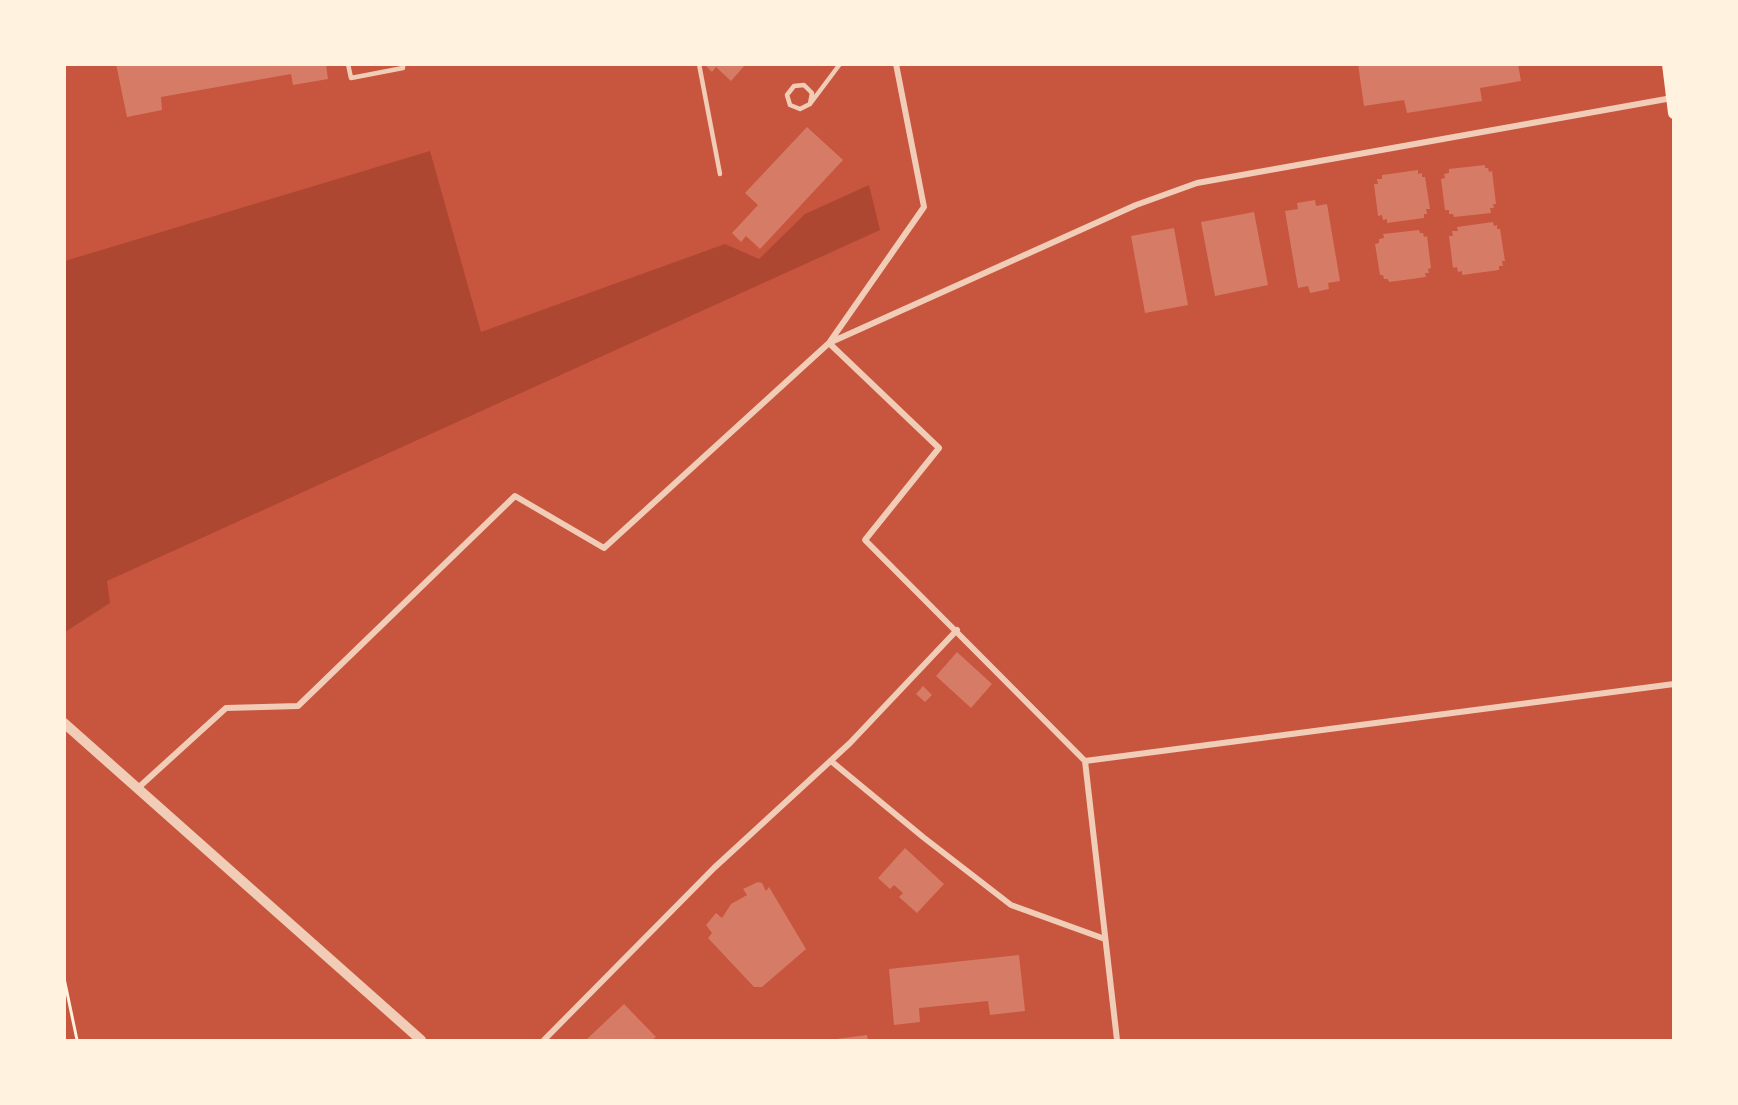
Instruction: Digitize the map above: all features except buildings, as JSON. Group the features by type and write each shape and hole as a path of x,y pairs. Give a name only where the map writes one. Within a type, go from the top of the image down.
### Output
{"main road":[{"path":"1668,64 1674,113"}],"street":[{"path":"138,788 226,708 298,706 515,496 604,548 829,343 924,207 896,64"},
{"path":"829,343 1136,205 1197,183 1672,98"},
{"path":"829,343 939,448 865,540 1085,761 1116,1041"},
{"path":"544,1041 714,868 850,743 957,630"},
{"path":"1085,761 1674,684"},
{"path":"64,723 421,1041"},
{"path":"831,761 923,837 1011,905 1105,939"}],"lane":[{"path":"348,64 351,78 404,68 403,64"},
{"path":"699,64 720,174"},
{"path":"810,104 812,93 804,85 794,86 788,95 790,105 801,109 810,104 840,64"}],"path":[{"path":"64,978 77,1041"}],"shaded area":[{"path":"430,151 481,332 725,244 759,259 805,214 869,185 880,230 107,581 110,603 65,632 65,261"}]}
